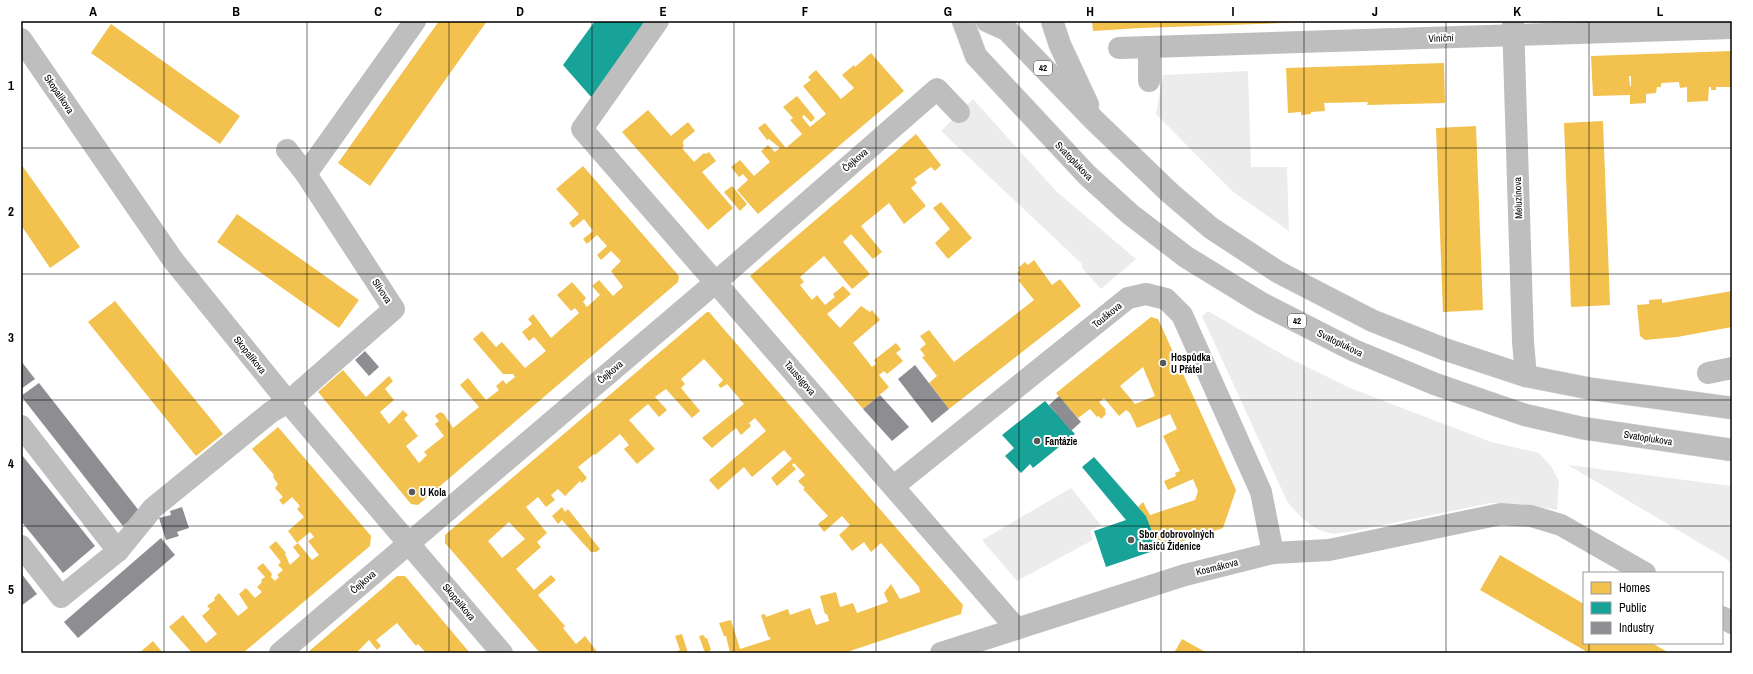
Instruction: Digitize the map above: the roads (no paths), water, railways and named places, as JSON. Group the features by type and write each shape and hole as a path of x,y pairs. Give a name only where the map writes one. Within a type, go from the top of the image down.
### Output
{"street":[{"path":"306,174 415,21"},
{"name":"Taussigova","path":"658,21 582,129 1017,629"},
{"name":"Svatoplukova","path":"963,21 976,56 1087,175 1130,214 1186,257 1261,303 1353,350 1435,384 1525,415 1582,428 1732,450"},
{"name":"42","path":"987,21 1007,30 1095,121 1170,193 1211,228 1278,272 1373,321 1444,349 1526,376 1592,390 1732,408"},
{"path":"1052,21 1060,45 1095,121"},
{"name":"Viniční","path":"1119,48 1513,28 1732,28"},
{"name":"Meluzínova","path":"1513,28 1523,342 1526,376"},
{"name":"Skopalíkova","path":"21,39 173,260 288,402 502,653"},
{"path":"1149,47 1149,81"},
{"name":"Čejkova","path":"280,653 716,282 937,89 959,112"},
{"name":"Slívova","path":"287,150 306,174 394,309 288,402"},
{"name":"Touškova","path":"894,486 1128,298 1146,294 1166,299 1182,315 1261,492 1273,553"},
{"path":"1708,373 1732,368"},
{"path":"21,546 61,597 118,551 153,508 271,412 288,402"},
{"path":"21,426 118,551"},
{"name":"Kosmákova","path":"941,653 1185,575 1273,553 1329,550 1501,514 1531,516 1561,525 1643,572"}],"place":[{"name":"Hospůdka U Přátel","path":"1163,363"},
{"name":"Fantázie","path":"1037,441"},
{"name":"U Kola","path":"412,492"},
{"name":"Sbor dobrovolných hasičů Židenice","path":"1131,540"}]}
